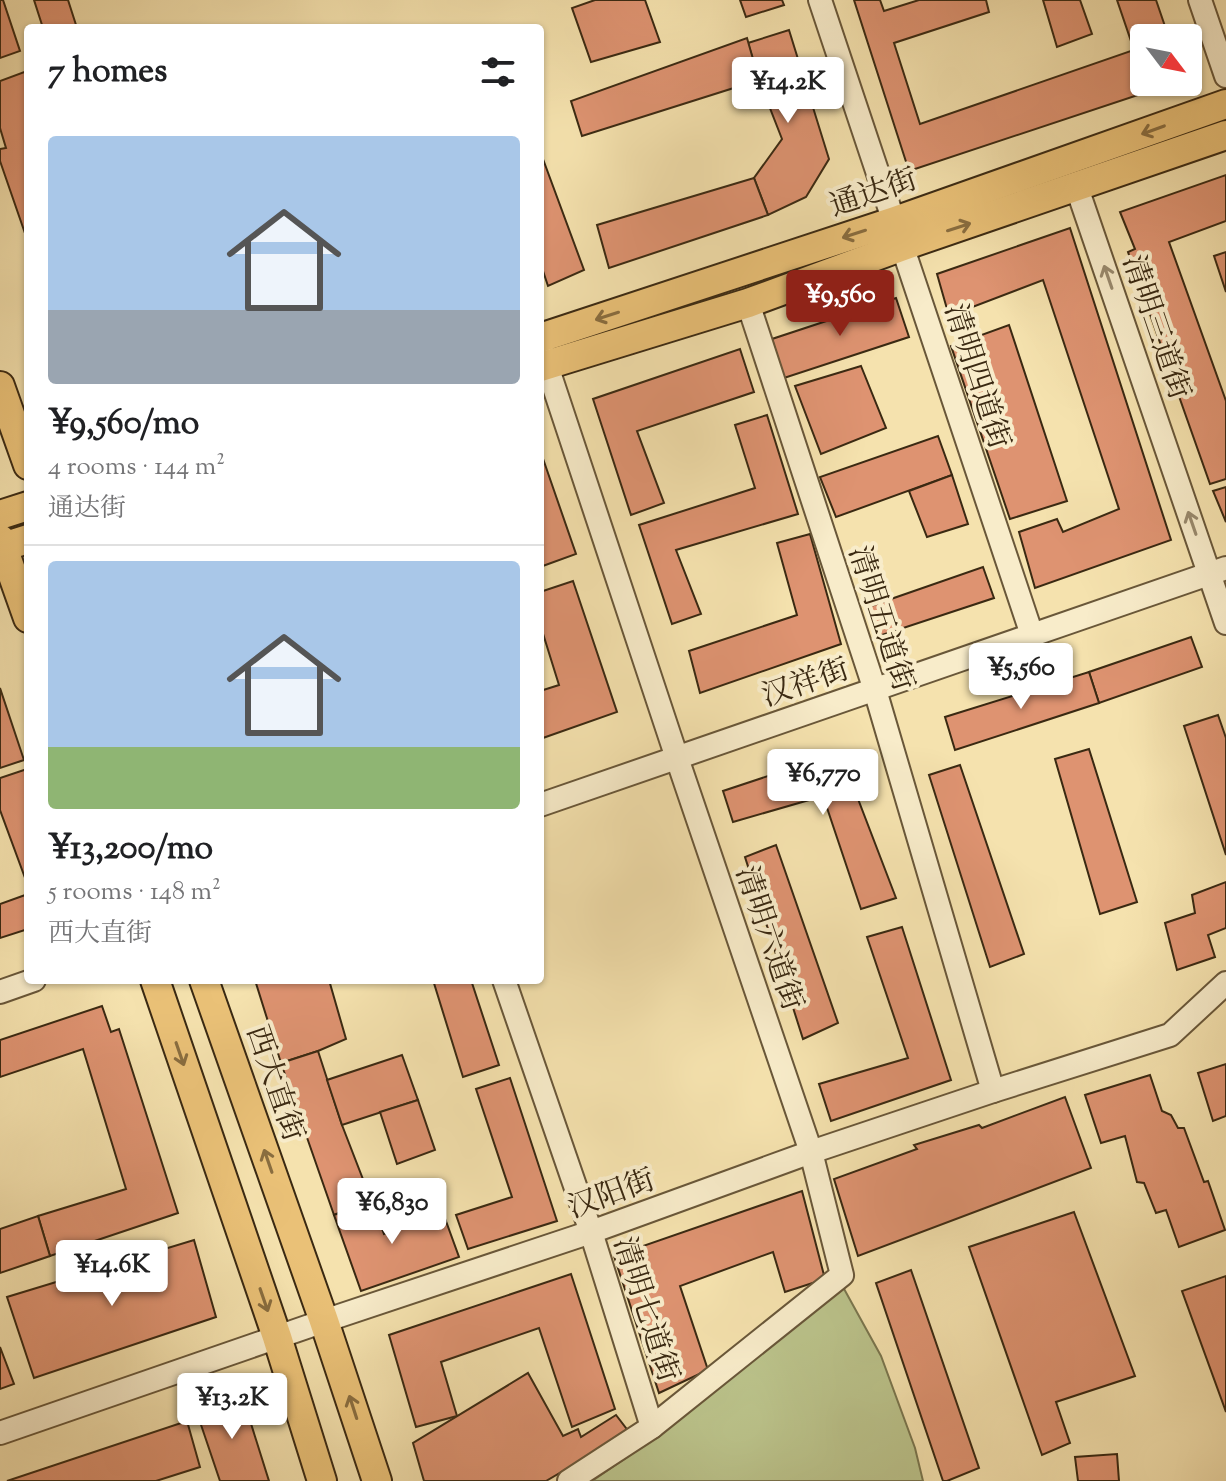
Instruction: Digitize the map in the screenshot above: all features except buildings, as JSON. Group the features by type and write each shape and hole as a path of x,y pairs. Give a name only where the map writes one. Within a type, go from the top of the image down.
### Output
{"main road":[{"name":"通达街","path":"544,353 899,233 1226,104"},
{"name":"通达街","path":"544,354 748,303 899,233 1077,188 1226,135"},
{"path":"0,386 24,454"},
{"path":"0,515 24,507"},
{"path":"8,543 24,603"},
{"path":"156,984 277,1337 322,1481"},
{"name":"西大直街","path":"205,984 377,1481"}],"street":[{"name":"清明四道街","path":"820,0 1032,635"},
{"path":"1200,0 1226,76"},
{"name":"清明三道街","path":"1077,188 1218,571 1226,623"},
{"name":"清明五道街","path":"748,303 875,690 993,1091"},
{"name":"清明六道街","path":"544,360 811,1152 842,1275 652,1427"},
{"name":"汉祥街","path":"544,804 1218,571"},
{"name":"汉阳街","path":"0,1433 591,1232 811,1152 1170,1035 1226,983"},
{"path":"0,992 24,984"},
{"name":"清明七道街","path":"505,984 591,1232 652,1427 569,1481"}],"green space":[{"path":"843,1287 881,1356 915,1448 923,1481 592,1481 658,1436"}]}
